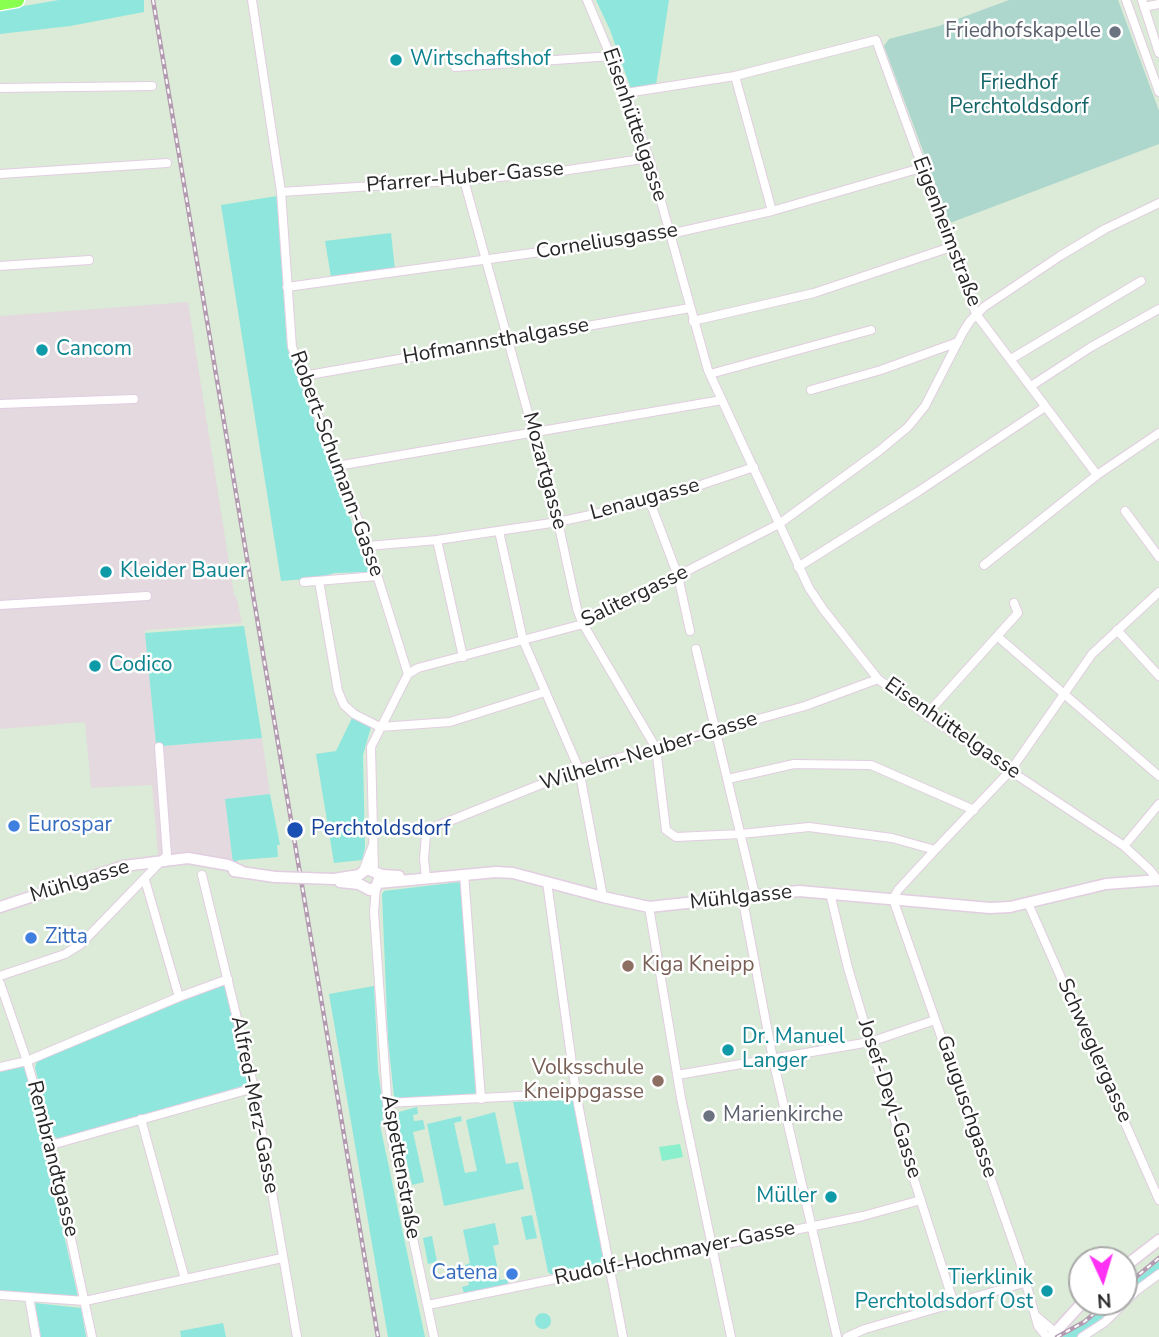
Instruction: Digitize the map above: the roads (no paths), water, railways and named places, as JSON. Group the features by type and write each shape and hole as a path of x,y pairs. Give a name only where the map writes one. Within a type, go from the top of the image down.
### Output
{"highway":[{"path":"0,3 17,0"}],"street":[{"name":"Robert-Schumann-Gasse","path":"252,0 281,192 292,347 368,546 408,674"},
{"name":"Eisenhüttelgasse","path":"587,0 612,56 649,158 710,374 799,567 823,609 878,679 926,715 1124,846 1158,880"},
{"path":"1126,0 1159,92"},
{"path":"1159,4 1143,3 1159,53"},
{"name":"Eigenheimstraße","path":"735,76 876,40 976,314 1097,475"},
{"path":"455,67 612,56"},
{"path":"626,93 735,76 772,211"},
{"path":"0,88 152,86"},
{"name":"Pfarrer-Huber-Gasse","path":"281,192 555,172 649,158"},
{"path":"0,174 167,163"},
{"name":"Corneliusgasse","path":"286,287 670,234 772,211 921,168"},
{"name":"Mozartgasse","path":"464,180 558,522 577,609 583,624 656,748"},
{"name":"Salitergasse","path":"408,674 418,668 583,624 779,524 908,427 925,406 958,342 976,314 1060,256 1105,229 1159,203"},
{"path":"693,321 814,293 951,247"},
{"path":"0,266 89,260"},
{"path":"1011,359 1141,281"},
{"name":"Hofmannsthalgasse","path":"303,376 690,308"},
{"path":"1031,386 1091,347 1159,309"},
{"path":"710,374 871,330"},
{"path":"811,390 881,370 958,342"},
{"path":"0,404 134,399"},
{"path":"337,466 722,400"},
{"path":"799,567 1045,407"},
{"path":"984,565 1097,475 1159,433"},
{"name":"Lenaugasse","path":"368,546 438,540 558,522 650,502 754,467"},
{"path":"650,502 678,576 690,631"},
{"path":"1125,511 1159,557"},
{"path":"499,531 523,640 579,769 603,897"},
{"path":"438,540 463,657"},
{"path":"304,582 377,576"},
{"path":"319,581 338,691 344,705 354,714 380,727 450,722 545,692"},
{"path":"893,899 934,850 1011,770 1092,654 1159,592"},
{"path":"0,605 147,596"},
{"path":"926,715 1018,613 1014,603"},
{"path":"1117,630 1159,676"},
{"path":"998,636 1159,776"},
{"path":"696,649 755,894"},
{"path":"369,879 375,850 371,747 408,674"},
{"name":"Wilhelm-Neuber-Gasse","path":"426,877 426,835 432,828 579,769 805,706 878,679"},
{"path":"0,975 65,954 81,944 167,855 159,747"},
{"path":"656,748 666,830 676,837 809,827 892,838 934,850"},
{"path":"728,779 794,764 871,765 974,810"},
{"path":"1124,846 1159,803"},
{"name":"Mühlgasse","path":"0,906 124,866 162,862 275,877 334,880 408,879 496,872 649,906 799,891 990,908 1010,907 1106,884 1158,880"},
{"path":"1140,862 1144,880"},
{"path":"464,874 481,1099"},
{"name":"Alfred-Merz-Gasse","path":"202,875 254,1088 297,1337"},
{"name":"Aspettenstraße","path":"369,879 374,912 391,1138 434,1337"},
{"path":"145,880 179,996"},
{"path":"547,882 576,1093 623,1337"},
{"name":"Josef-Deyl-Gasse","path":"830,893 870,1042 954,1304"},
{"path":"742,896 773,1059 838,1337"},
{"name":"Gauguschgasse","path":"893,899 1027,1282 1036,1316 1051,1335"},
{"name":"Schweglergasse","path":"1028,903 1159,1200"},
{"path":"649,906 681,1098 731,1337"},
{"path":"0,1067 27,1061 179,996 228,979"},
{"name":"Rembrandtgasse","path":"0,983 27,1061 51,1145 92,1337"},
{"path":"677,1075 870,1042 935,1020"},
{"path":"51,1145 254,1088"},
{"path":"387,1103 576,1093"},
{"path":"141,1119 185,1279"},
{"name":"Rudolf-Hochmayer-Gasse","path":"428,1305 863,1216 921,1200"},
{"path":"1138,1256 1159,1240"},
{"path":"0,1295 85,1301 282,1258"},
{"path":"1082,1337 1105,1322 1136,1291 1159,1274"},
{"path":"847,1337 865,1329 1027,1282"},
{"path":"29,1297 36,1337"},
{"path":"1051,1335 1069,1316"}],"railway":[{"path":"153,0 378,1337"},
{"path":"1138,1275 1159,1258"},
{"path":"1057,1337 1091,1316"}],"place":[{"name":"Friedhofskapelle","path":"1115,32"},
{"name":"Wirtschaftshof","path":"396,60"},
{"name":"Cancom","path":"42,350"},
{"name":"Kleider Bauer","path":"106,572"},
{"name":"Codico","path":"95,666"},
{"name":"Eurospar","path":"14,826"},
{"name":"Perchtoldsdorf","path":"295,830"},
{"name":"Zitta","path":"31,938"},
{"name":"Kiga Kneipp","path":"628,966"},
{"name":"Dr. Manuel Langer","path":"728,1050"},
{"name":"Volksschule Kneippgasse","path":"658,1081"},
{"name":"Marienkirche","path":"709,1116"},
{"name":"Müller","path":"831,1197"},
{"name":"Catena","path":"512,1274"},
{"name":"Tierklinik Perchtoldsdorf Ost","path":"1047,1291"}],"park label":[{"name":"Friedhof Perchtoldsdorf","path":"1019,96"}]}
